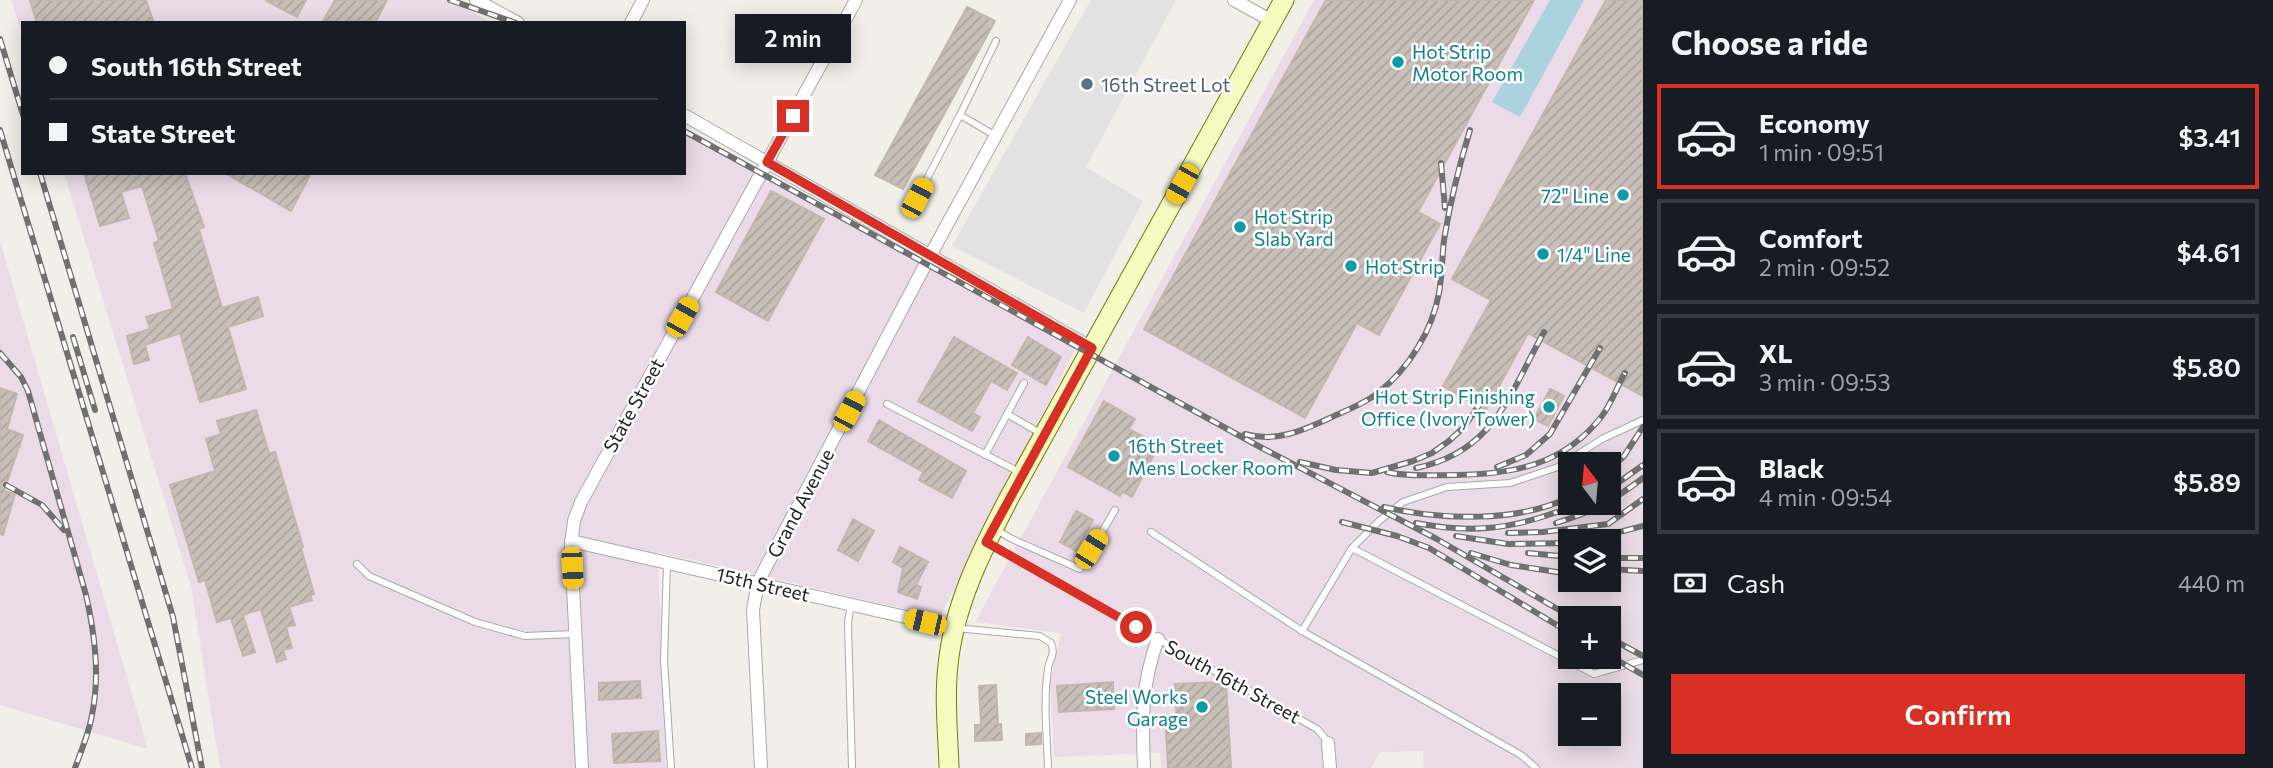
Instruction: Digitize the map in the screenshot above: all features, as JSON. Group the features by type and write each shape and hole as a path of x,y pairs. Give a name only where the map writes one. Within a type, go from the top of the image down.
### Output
{"main road":[{"path":"949,768 946,698 948,664 954,628 971,575 1022,474 1284,0"}],"street":[{"path":"476,0 514,21"},
{"path":"632,21 643,0"},
{"name":"State Street","path":"582,768 571,541 574,520 585,493 856,0"},
{"name":"Grand Avenue","path":"761,768 753,610 758,582 931,254 1070,0"},
{"path":"1234,0 1272,21"},
{"path":"686,116 1092,348"},
{"name":"15th Street","path":"571,541 954,628"},
{"path":"1144,768 1144,687 1158,639"},
{"path":"1328,743 1330,768"}],"lane":[{"path":"917,198 996,41"},
{"path":"960,115 996,136"},
{"path":"985,455 1024,383"},
{"path":"887,404 1022,474"},
{"path":"1007,414 1044,435"},
{"path":"1302,631 1352,548 1379,521 1404,502 1447,487 1510,483 1558,467 1602,439 1643,420"},
{"path":"990,535 1012,539 1080,569 1115,510"},
{"path":"1151,532 1302,631 1521,755 1536,768"},
{"name":"South 16th Street","path":"990,535 1158,639 1317,729 1328,743"},
{"path":"1352,548 1594,674 1643,660"},
{"path":"667,562 664,660 671,768"},
{"path":"357,564 369,576 475,622 525,636 575,634"},
{"path":"851,605 848,622 852,768"},
{"path":"954,628 1040,636 1051,643 1054,654 1048,666 1046,704 1048,768"}],"shaded area":[{"path":"11,0 451,0 488,21 21,21 21,31"},
{"name":"16th Street Lot","path":"1091,0 1176,0 1086,167 1143,201 1084,313 952,246"},
{"path":"1314,0 1643,0 1643,768 1424,768 1423,751 1380,752 1371,768 1161,768 1160,753 1054,757 1050,682 1061,633 975,622"},
{"path":"686,129 1078,344 940,617 658,552 666,768 220,768 191,587 65,175 686,175"},
{"path":"0,241 148,749 0,705"}],"water":[{"path":"1550,0 1584,0 1520,117 1492,102"}],"building":[{"path":"30,0 146,0 153,21 36,21"},
{"path":"265,0 306,0 297,17"},
{"path":"335,0 387,0 376,21 323,21"},
{"path":"1326,0 1534,0 1418,212 1440,224 1379,335 1357,323 1305,418 1144,329"},
{"path":"1606,0 1643,0 1643,396 1528,333 1486,410 1443,386 1491,300 1452,279"},
{"path":"967,7 995,21 903,189 875,175"},
{"path":"85,175 186,175 204,227 199,229 222,308 258,297 263,316 228,327 246,389 200,402 180,333 145,345 149,360 134,364 127,336 150,329 146,317 173,309 154,243 159,241 142,186 121,192 129,218 100,226"},
{"path":"228,175 310,175 291,211"},
{"path":"771,191 824,219 768,321 716,292"},
{"path":"954,337 1017,373 1007,390 991,381 973,413 980,417 972,431 918,401"},
{"path":"1028,337 1061,357 1046,385 1012,365"},
{"path":"0,388 17,394 7,429 23,435 4,491 15,494 3,535 0,534"},
{"name":"Hot Strip Finishing Office (Ivory Tower)","path":"1550,389 1564,396 1548,426 1534,419"},
{"name":"16th Street Mens Locker Room","path":"1104,401 1135,419 1129,429 1159,445 1132,497 1123,492 1120,496 1068,467"},
{"path":"256,410 269,453 275,452 314,594 310,595 312,600 289,607 295,625 286,627 292,648 283,650 286,659 277,662 261,609 243,615 255,652 243,656 231,618 217,622 205,580 199,582 170,485 215,471 206,439 221,434 217,421"},
{"path":"879,420 966,471 952,498 919,480 923,472 868,441"},
{"path":"1076,511 1093,520 1076,551 1060,542"},
{"path":"853,519 874,531 858,561 838,550"},
{"path":"900,547 928,562 916,585 921,587 917,599 898,592 903,568 893,562"},
{"path":"640,681 641,698 599,700 599,683"},
{"path":"1113,682 1114,709 1059,712 1057,686"},
{"name":"Steel Works Garage","path":"1175,684 1226,684 1231,768 1168,768 1166,730 1177,730"},
{"path":"996,685 998,724 1001,724 1002,740 975,741 975,725 981,725 979,686"},
{"path":"658,731 660,761 614,763 612,734"},
{"path":"1041,733 1041,744 1026,745 1026,734"}],"railway":[{"path":"450,0 510,21"},
{"path":"0,39 21,108"},
{"path":"0,130 192,768"},
{"path":"1245,434 1279,436 1321,422 1356,406 1374,396 1390,382 1418,348 1436,307 1449,212 1470,130"},
{"path":"686,132 1262,448 1435,538 1558,609"},
{"path":"1441,163 1445,208"},
{"path":"41,175 173,617 202,768"},
{"path":"1416,468 1442,460 1464,449 1482,435 1509,398 1544,332"},
{"path":"73,337 95,410"},
{"path":"1497,467 1526,455 1550,434 1600,348"},
{"path":"0,353 21,377 28,391 89,610 94,640 96,685 89,728 75,768"},
{"path":"1387,472 1404,475 1478,474 1518,469 1554,456 1587,433 1602,416 1625,373"},
{"path":"1300,462 1336,470 1372,473 1413,461 1432,453 1449,441 1464,427 1484,398"},
{"path":"1621,459 1643,427"},
{"path":"1621,481 1643,465"},
{"path":"1556,523 1602,505 1643,478"},
{"path":"6,485 42,505 64,530"},
{"path":"1508,533 1543,532 1608,524 1643,499"},
{"path":"1384,507 1429,515 1478,517 1527,511 1558,502"},
{"path":"1416,523 1453,528 1487,528 1521,523 1557,512"},
{"path":"1342,522 1397,536 1429,548 1558,626"},
{"path":"1621,532 1643,526"},
{"path":"1456,536 1508,544 1558,543"},
{"path":"1471,553 1511,565 1558,572"},
{"path":"1528,553 1558,556"},
{"path":"1621,558 1643,558"},
{"path":"1621,570 1643,571"},
{"path":"1621,644 1643,656"},
{"path":"1621,662 1643,675"}],"place":[{"name":"Hot Strip Motor Room","path":"1398,62"},
{"name":"16th Street Lot","path":"1087,84"},
{"name":"72\" Line","path":"1623,195"},
{"name":"Hot Strip Slab Yard","path":"1240,227"},
{"name":"1/4\" Line","path":"1543,254"},
{"name":"Hot Strip","path":"1351,266"},
{"name":"Hot Strip Finishing Office (Ivory Tower)","path":"1549,407"},
{"name":"16th Street Mens Locker Room","path":"1114,456"},
{"name":"Steel Works Garage","path":"1202,707"}],"route":[{"path":"793,116 767,162 1092,348 986,542 1136,627"}]}
